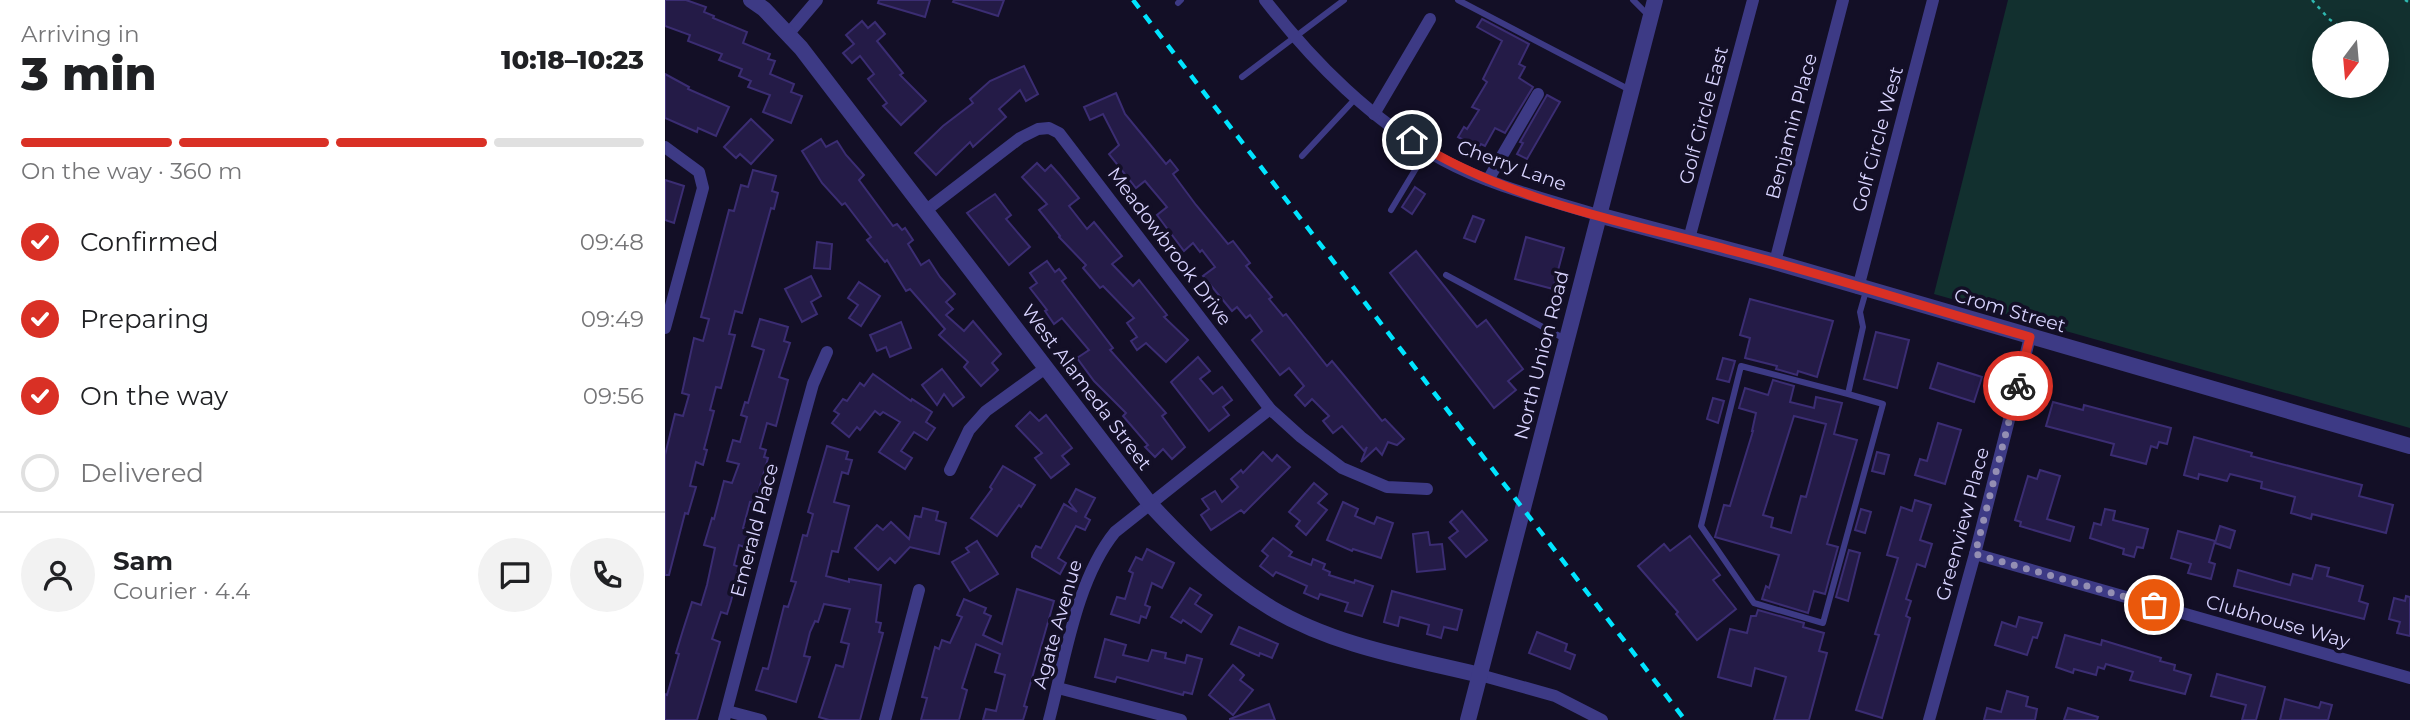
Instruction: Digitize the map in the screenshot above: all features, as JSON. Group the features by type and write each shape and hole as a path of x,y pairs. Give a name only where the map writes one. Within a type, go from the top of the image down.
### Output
{"street":[{"name":"West Alameda Street","path":"751,0 789,33 1150,504 1187,544 1223,576 1273,609 1321,632 1350,643 1480,675"},
{"path":"789,33 817,0"},
{"name":"Cherry Lane","path":"1265,0 1319,64 1355,99 1427,150 1488,180 1598,215"},
{"name":"North Union Road","path":"1468,720 1655,0"},
{"name":"Golf Circle East","path":"1689,239 1753,0"},
{"name":"Benjamin Place","path":"1775,262 1843,0"},
{"name":"Golf Circle West","path":"1862,289 1933,0"},
{"path":"1374,114 1430,19"},
{"path":"1488,180 1538,94"},
{"name":"Meadowbrook Drive","path":"925,211 1038,128 1049,128 1059,133 1270,410"},
{"path":"665,147 699,172 703,188 665,328"},
{"name":"Crom Street","path":"1598,215 1775,262 2410,446"},
{"name":"Greenview Place","path":"1929,720 1975,554 2030,337"},
{"name":"Emerald Place","path":"725,715 813,384 827,352"},
{"path":"950,470 969,430 986,411 1047,368"},
{"path":"1270,410 1301,438 1342,468 1387,487 1427,489"},
{"name":"Agate Avenue","path":"1049,720 1082,597 1100,550 1115,532 1270,410"},
{"name":"Clubhouse Way","path":"1975,554 2410,678"},
{"path":"885,720 919,590"},
{"path":"1480,675 1555,696 1602,720"},
{"path":"1058,688 1181,720"},
{"path":"725,715 761,720"}],"lane":[{"path":"1242,77 1343,0"},
{"path":"1458,0 1631,91"},
{"path":"1633,0 1651,19"},
{"path":"1302,156 1355,99"},
{"path":"1391,210 1427,150"},
{"path":"1446,275 1566,340"},
{"path":"1848,394 1863,327 1860,312 1862,289"},
{"path":"1741,366 1848,394 1882,404 1823,623 1753,603 1701,526 1741,366"}],"path":[{"path":"2312,0 2332,21"},
{"path":"2405,0 2410,4"}],"green space":[{"path":"2008,0 2410,0 2410,428 1934,294"}],"building":[{"path":"665,0 686,0 706,7 704,12 714,16 713,18 747,32 743,43 770,54 768,59 775,61 770,74 794,84 791,92 802,96 791,123 763,112 770,95 748,87 751,81 739,76 742,69 719,60 722,54 688,41 690,35 665,26"},
{"path":"879,0 930,0 925,17 878,3"},
{"path":"1004,0 998,16 953,2"},
{"path":"1482,19 1529,44 1519,64 1525,67 1519,78 1533,87 1505,133 1495,128 1485,146 1481,144 1478,148 1458,137 1464,127 1467,129 1479,110 1472,107 1487,82 1483,79 1502,41 1477,27"},
{"path":"862,21 868,28 875,22 885,34 877,41 903,73 900,75 926,101 901,125 883,106 887,103 868,79 874,74 860,56 852,63 843,53 854,44 846,35"},
{"path":"1024,66 1038,94 1026,101 1020,90 999,109 1006,117 973,147 970,142 936,175 915,153 943,126 973,103 970,99 990,81"},
{"path":"665,74 689,87 688,89 729,107 716,136 698,128 697,132 665,118"},
{"path":"1116,93 1125,114 1166,164 1170,160 1178,170 1173,174 1228,244 1233,241 1250,263 1246,266 1272,297 1269,299 1283,316 1286,314 1327,366 1332,361 1382,421 1385,419 1404,439 1397,445 1388,442 1382,455 1376,448 1361,462 1367,447 1364,451 1342,426 1333,433 1323,421 1329,416 1312,399 1305,406 1295,395 1304,386 1289,368 1280,375 1252,340 1262,331 1250,315 1246,318 1237,307 1232,311 1203,276 1215,267 1202,250 1200,252 1193,243 1184,251 1157,215 1167,207 1145,181 1136,188 1109,154 1119,145 1103,114 1090,120 1084,107"},
{"path":"1547,95 1560,102 1527,159 1517,154 1523,143 1520,142"},
{"path":"751,119 773,140 751,164 740,154 736,158 724,147"},
{"path":"821,139 826,147 837,141 864,175 859,180 893,226 897,224 902,230 905,228 913,240 908,244 921,265 929,260 955,294 946,302 953,309 946,315 964,331 973,321 1001,354 992,363 998,370 981,386 964,367 968,362 939,335 945,329 910,289 906,291 887,260 885,262 867,240 871,237 845,203 842,205 822,183 802,151"},
{"path":"1037,163 1045,171 1051,165 1060,175 1079,198 1069,206 1087,229 1094,222 1122,256 1112,264 1133,286 1139,280 1167,315 1164,317 1188,340 1166,362 1146,343 1137,350 1131,341 1137,337 1127,323 1134,318 1103,286 1100,288 1083,268 1086,265 1059,237 1039,210 1047,204 1022,177"},
{"path":"753,170 776,176 772,191 778,193 774,209 771,208 742,313 735,311 729,334 735,335 721,388 716,387 710,410 714,411 704,449 707,450 703,465 696,462 690,486 696,487 688,514 685,513 669,575 665,575 665,455 675,414 683,416 689,395 682,393 694,338 703,341 709,319 701,317 729,210 734,211 741,185 748,187"},
{"path":"665,180 684,186 674,223 665,220"},
{"path":"1415,187 1425,194 1412,214 1402,207"},
{"path":"995,194 1011,215 1006,219 1030,247 1009,265 967,213"},
{"path":"1473,216 1484,220 1475,242 1464,238"},
{"path":"1526,237 1564,248 1553,289 1515,279"},
{"path":"817,242 832,244 830,269 814,268"},
{"path":"1416,251 1477,327 1486,320 1523,369 1508,381 1516,390 1494,408 1390,273"},
{"path":"1047,261 1055,272 1059,269 1066,278 1062,281 1113,348 1110,350 1166,413 1162,416 1185,447 1172,459 1163,449 1155,457 1145,447 1148,445 1123,416 1126,413 1094,381 1077,358 1089,350 1062,318 1054,324 1030,288 1037,283 1030,273"},
{"path":"811,276 821,296 811,302 817,314 802,322 785,289"},
{"path":"859,282 880,296 861,326 849,318 858,305 848,298"},
{"path":"1750,299 1833,321 1817,377 1798,371 1797,375 1776,369 1777,366 1745,358 1750,338 1740,335"},
{"path":"760,319 788,327 784,341 790,343 779,377 788,380 776,426 767,423 760,448 766,450 764,457 768,458 755,503 750,502 743,528 749,530 744,547 739,545 734,565 739,567 727,614 721,612 712,639 720,642 697,720 665,720 665,694 667,695 679,654 676,653 683,630 692,602 701,605 707,585 715,548 704,545 724,481 732,483 739,464 727,461 733,440 740,442 747,417 741,415 745,402 748,403 764,350 752,346"},
{"path":"901,322 911,348 890,357 886,347 877,351 870,335"},
{"path":"1876,332 1909,340 1897,388 1864,379"},
{"path":"1198,357 1210,371 1200,379 1213,394 1222,387 1232,400 1223,407 1229,415 1209,431 1171,382"},
{"path":"1723,358 1735,361 1729,382 1717,379"},
{"path":"1938,363 1982,377 1974,402 1930,388"},
{"path":"942,369 964,397 953,406 944,394 937,405 922,385"},
{"path":"873,374 911,401 912,399 932,412 926,422 935,428 927,440 914,432 901,451 912,458 905,469 879,452 900,422 883,412 880,415 875,411 860,430 857,427 849,437 832,423 839,414 834,411 843,399 847,401 860,383 864,386"},
{"path":"1773,380 1794,386 1790,402 1814,408 1816,397 1842,403 1834,434 1857,440 1827,544 1838,547 1825,594 1814,591 1808,613 1762,599 1766,586 1769,588 1779,555 1715,537 1724,505 1730,506 1753,431 1756,413 1739,408 1745,388 1768,395","holes":["1794,416 1826,424 1806,497 1801,496 1791,533 1771,527 1773,518 1763,515"]},
{"path":"1713,398 1724,401 1718,423 1707,419"},
{"path":"2053,402 2083,410 2084,405 2171,428 2167,444 2159,442 2157,448 2151,446 2146,464 2111,455 2114,444 2046,426"},
{"path":"1030,412 1039,421 1046,415 1072,448 1062,456 1069,464 1051,478 1035,458 1042,453 1016,426"},
{"path":"1938,423 1961,430 1945,484 1915,475 1920,459 1927,461"},
{"path":"2194,437 2252,453 2251,456 2362,485 2359,496 2393,505 2386,533 2312,514 2311,519 2291,513 2295,497 2261,488 2262,482 2230,474 2227,481 2199,474 2198,479 2184,475"},
{"path":"827,446 848,452 846,459 852,460 848,474 842,472 834,502 849,506 838,552 832,551 826,576 849,582 849,579 881,585 876,622 881,623 879,632 883,633 860,720 829,720 819,717 836,665 843,667 849,644 841,642 850,609 824,604 818,622 815,621 810,632 804,656 810,657 796,702 756,690 763,668 768,669 784,606 788,607 796,582 791,581 803,535 807,536 813,514 808,512"},
{"path":"1263,452 1272,461 1277,455 1290,467 1244,513 1241,510 1211,530 1201,515 1209,509 1202,499 1215,491 1222,502 1238,487 1231,479 1241,470 1243,473"},
{"path":"1877,452 1889,455 1884,474 1872,471"},
{"path":"1003,466 1035,485 997,536 971,518 992,489 990,487"},
{"path":"2040,470 2060,476 2047,519 2074,527 2070,541 2020,526 2021,522 2015,520 2028,476 2037,479"},
{"path":"1314,483 1327,494 1318,503 1327,510 1306,535 1296,526 1300,521 1289,512"},
{"path":"1076,489 1095,498 1085,517 1090,520 1085,530 1076,526 1058,558 1066,563 1060,574 1032,557 1032,553 1036,546 1041,548 1064,504 1077,512 1069,502"},
{"path":"1915,500 1931,505 1920,540 1932,544 1925,567 1917,564 1906,599 1911,601 1906,616 1910,618 1882,718 1856,710 1879,635 1875,634 1898,558 1887,555 1901,507 1912,511"},
{"path":"1343,502 1358,509 1355,516 1374,524 1377,517 1393,523 1381,558 1353,549 1352,551 1327,540"},
{"path":"923,508 938,512 936,520 946,523 939,554 910,547 895,563 890,558 878,570 855,548 877,525 883,530 891,522 909,539 915,516 921,517"},
{"path":"1861,509 1871,512 1865,533 1855,530"},
{"path":"2105,509 2115,511 2113,520 2148,529 2143,548 2137,547 2134,557 2123,554 2124,549 2090,538 2094,523 2101,525"},
{"path":"1462,511 1487,540 1466,557 1449,538 1458,531 1450,522"},
{"path":"2220,526 2235,531 2230,548 2215,543"},
{"path":"2178,531 2215,541 2209,562 2215,564 2211,579 2188,573 2191,564 2171,558"},
{"path":"1428,532 1430,545 1442,544 1445,569 1417,572 1413,534"},
{"path":"1690,536 1720,575 1713,580 1736,609 1697,640 1676,614 1678,612 1638,566 1664,544 1670,551"},
{"path":"1273,538 1292,552 1289,556 1311,565 1313,559 1325,564 1323,569 1330,572 1329,575 1373,586 1362,616 1345,611 1348,603 1320,594 1318,599 1304,593 1307,586 1276,572 1273,576 1260,566 1268,556 1262,551"},
{"path":"977,541 998,574 970,591 952,562 969,552 966,548"},
{"path":"1147,549 1174,563 1162,588 1152,583 1145,605 1150,607 1146,618 1141,616 1139,623 1111,614 1117,597 1125,599 1133,573 1129,571 1136,557 1142,560"},
{"path":"1849,550 1860,553 1848,601 1836,597"},
{"path":"2316,565 2329,568 2327,576 2363,586 2359,601 2368,604 2364,619 2234,586 2238,570 2290,585 2293,574 2312,579"},
{"path":"1190,588 1201,595 1195,604 1212,615 1201,632 1183,620 1181,623 1171,617"},
{"path":"1017,589 1054,601 1024,706 1027,707 1023,720 983,720 986,709 996,711 1005,675 995,672 1000,654 976,644 962,688 967,690 959,720 921,720 927,698 922,697 935,647 939,649 942,640 950,643 962,617 957,615 964,599 986,608 984,613 991,616 983,635 1002,644"},
{"path":"1392,591 1462,610 1457,630 1444,627 1441,638 1427,634 1429,625 1400,617 1398,626 1384,622"},
{"path":"2406,596 2410,597 2410,636 2397,633 2400,622 2389,619 2394,598 2405,601"},
{"path":"1758,610 1804,623 1803,627 1824,633 1819,651 1827,653 1809,720 1774,720 1786,677 1755,668 1751,686 1718,677 1730,629 1747,633 1751,616 1756,616"},
{"path":"2019,617 2042,623 2037,638 2033,637 2027,655 1995,645 2002,622 2016,627"},
{"path":"1239,627 1278,644 1272,658 1260,653 1259,656 1231,644"},
{"path":"1537,632 1567,644 1565,651 1575,655 1570,669 1529,653"},
{"path":"2065,635 2101,645 2102,640 2161,658 2160,661 2175,665 2174,670 2191,675 2185,694 2130,680 2133,672 2106,664 2104,669 2098,667 2096,675 2074,669 2073,673 2056,667"},
{"path":"1105,639 1126,645 1123,655 1148,661 1152,650 1166,653 1165,658 1185,663 1187,655 1202,659 1192,694 1184,692 1183,695 1117,677 1115,682 1095,677"},
{"path":"1233,665 1244,675 1240,680 1253,690 1233,715 1209,695"},
{"path":"2217,674 2265,687 2256,720 2242,720 2246,705 2211,696"},
{"path":"2007,691 2028,697 2026,706 2037,709 2035,720 1984,720 1987,708 2001,712"},
{"path":"2285,699 2319,708 2321,702 2332,705 2328,720 2280,720"},
{"path":"1269,704 1275,720 1230,720 1230,719"},
{"path":"2068,708 2098,717 2097,720 2064,720"}],"railway":[{"path":"1133,0 1685,720"}],"way so far":[{"path":"2018,386 1975,554 2154,605"}],"route":[{"path":"1412,140 1444,160 1513,189 2030,337 2018,386"}]}
